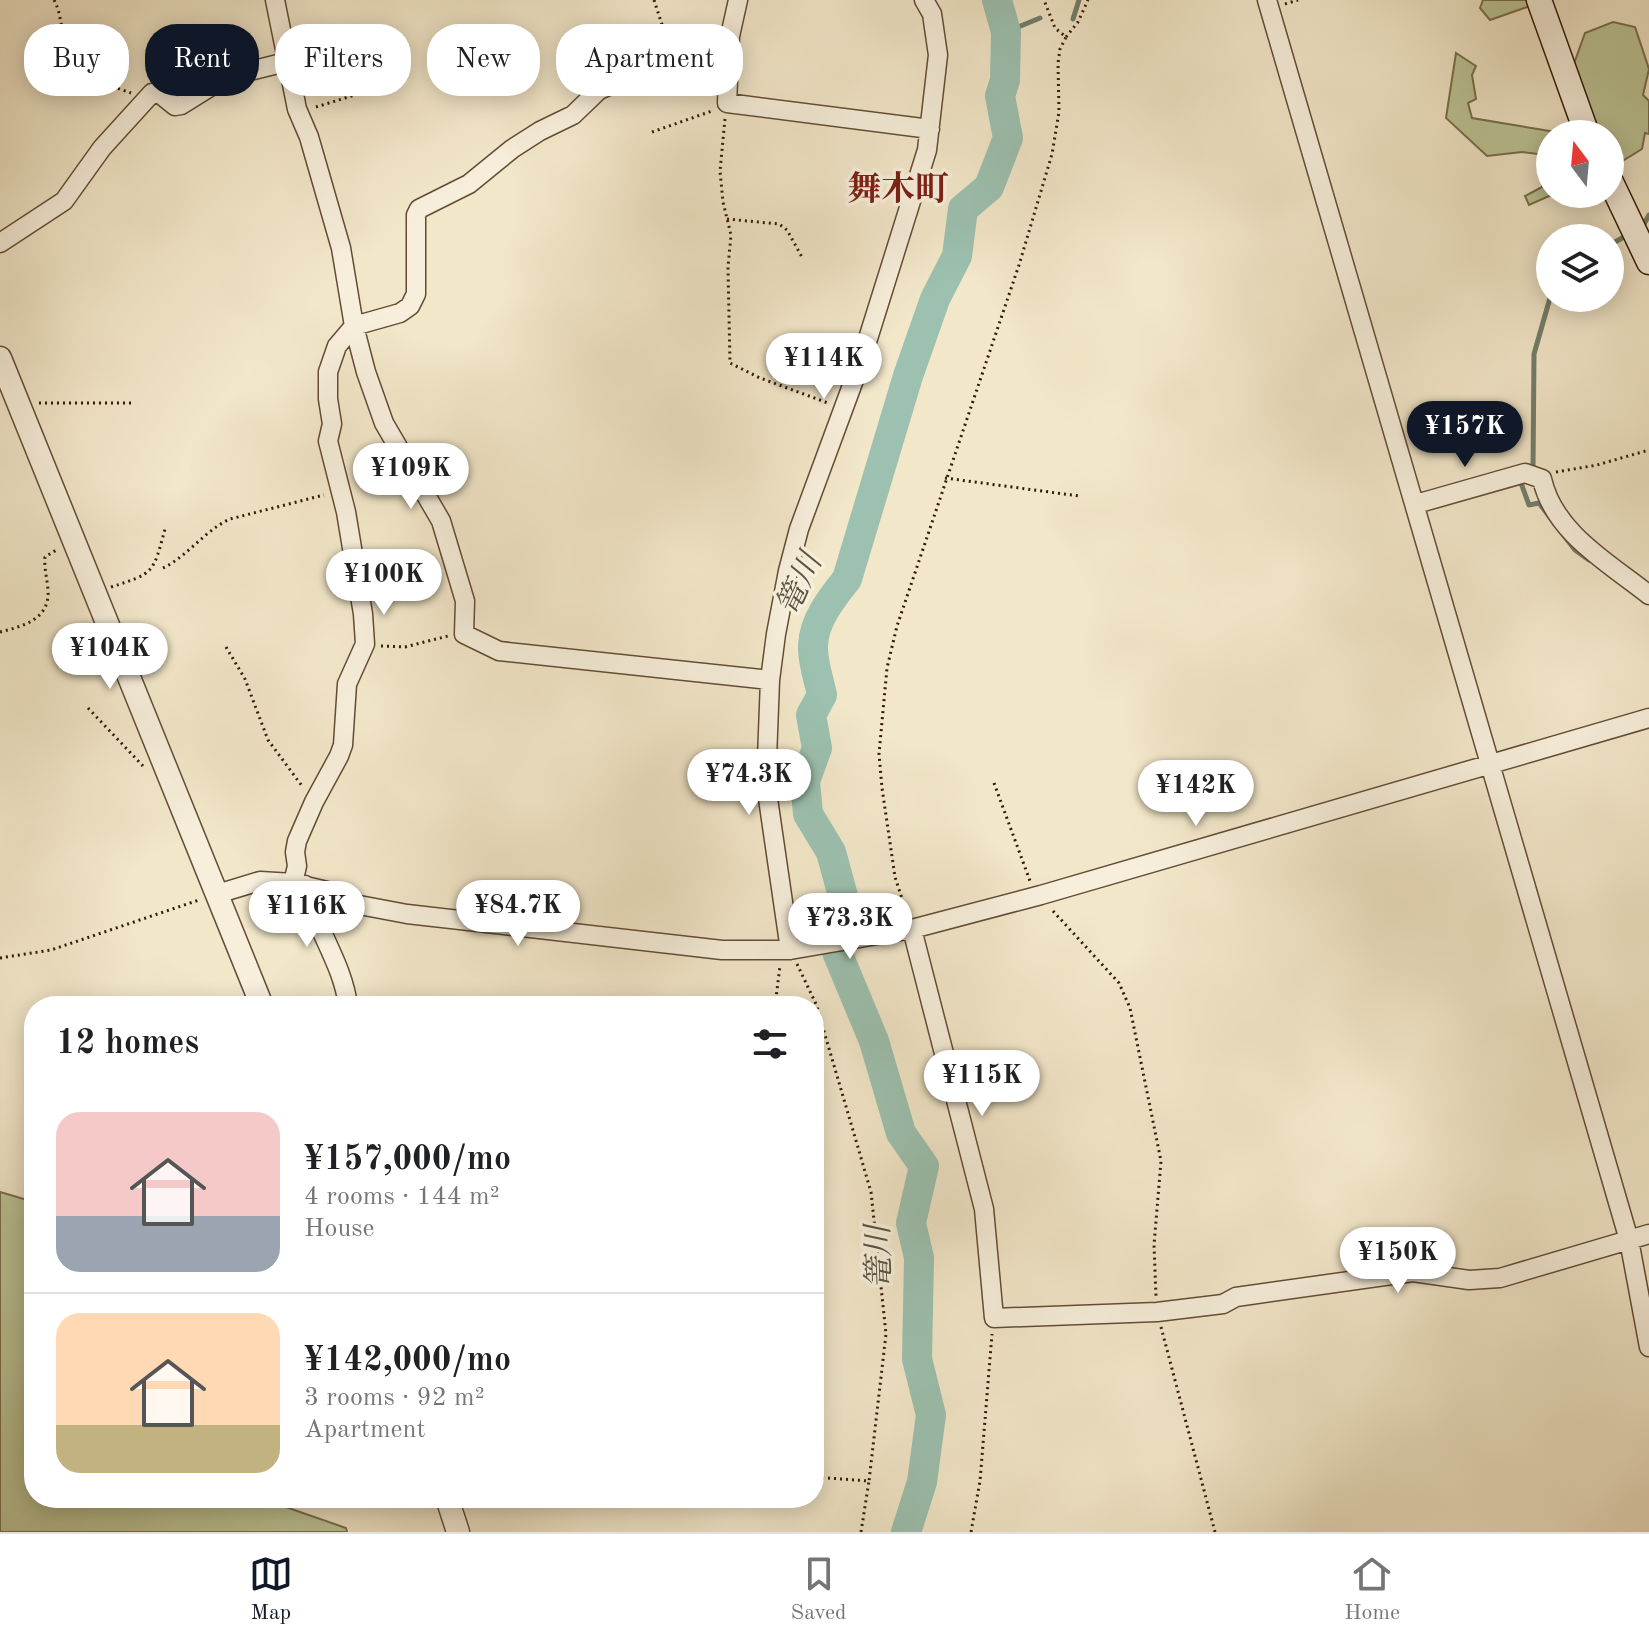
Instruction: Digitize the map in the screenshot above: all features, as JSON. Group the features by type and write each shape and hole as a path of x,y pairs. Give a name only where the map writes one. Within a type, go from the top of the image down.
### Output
{"main road":[{"path":"1539,0 1582,120"},
{"path":"1624,207 1647,252"}],"street":[{"path":"275,0 280,24"},
{"path":"733,24 738,0"},
{"path":"784,950 766,785 770,680 788,571 799,529 843,409 927,150 938,55 932,14 924,0"},
{"path":"1267,0 1629,1240 1649,1347"},
{"path":"0,243 64,201 102,148 152,93 159,93 175,106 181,105 226,77 275,65"},
{"path":"294,96 341,248 354,326 366,372 384,423 441,521 464,593 464,634 499,651 770,680"},
{"path":"346,996 339,970 299,884 295,852 314,802 343,745 347,684 365,644 346,512 328,441 332,424 328,372 337,346 354,326 400,313 410,306 416,294 416,215 419,209 469,184 512,149 573,115 593,96"},
{"path":"727,96 726,105 930,129"},
{"path":"0,358 258,996"},
{"path":"1416,504 1534,476 1569,529 1649,595"},
{"path":"217,894 260,881 299,884 354,904 407,914 722,950 784,950 908,929 1038,896 1649,718"},
{"path":"908,929 984,1209 994,1318 1157,1312 1223,1304 1236,1297 1413,1272 1469,1280 1500,1278 1649,1234"},
{"path":"450,1508 458,1532"}],"path":[{"path":"54,0 61,15 65,41 70,48 114,87 147,98"},
{"path":"654,0 663,24"},
{"path":"1044,0 1055,28 1066,37"},
{"path":"908,929 888,835 879,754 887,668 897,626 1019,265 1052,154 1059,112 1060,49 1088,0"},
{"path":"298,112 351,96"},
{"path":"714,96 726,105"},
{"path":"652,132 726,105"},
{"path":"726,105 720,171 731,235 728,267 730,363 760,378 843,409"},
{"path":"727,219 779,224 787,230 803,259"},
{"path":"20,408 41,402 135,403"},
{"path":"1534,476 1597,465 1649,450"},
{"path":"945,478 1079,496"},
{"path":"163,568 230,519 339,490"},
{"path":"94,592 145,576 153,568 165,529"},
{"path":"0,632 24,626 44,612 48,590 45,557 52,551 75,544"},
{"path":"365,644 405,647 464,634"},
{"path":"226,647 245,679 268,740 314,802"},
{"path":"88,708 141,765 152,770 165,764"},
{"path":"994,783 1038,896 1119,983 1130,1008 1136,1050 1161,1161 1154,1245 1157,1312 1215,1532"},
{"path":"0,958 51,950 217,894"},
{"path":"776,996 784,950"},
{"path":"784,950 811,996"},
{"path":"824,1031 871,1192 886,1334 861,1532"},
{"path":"971,1532 980,1481 994,1318"},
{"path":"824,1478 869,1481"}],"green space":[{"path":"1483,0 1527,0 1530,6 1490,20 1480,8"},
{"path":"1613,22 1635,27 1649,69 1643,95 1649,101 1649,134 1645,133 1642,149 1624,160 1624,120 1586,120 1571,72 1585,33"},
{"path":"1456,53 1476,66 1472,75 1476,99 1468,103 1472,118 1536,129 1536,154 1487,156 1446,118"},
{"path":"1536,190 1536,202 1529,205 1525,196"},
{"path":"0,1192 24,1199 24,1508 289,1508 346,1528 347,1532 0,1532"}],"waterway":[{"name":"篭川","path":"906,1532 922,1482 931,1415 917,1359 919,1258 911,1223 924,1166 901,1133 874,1041 837,952 843,896 831,852 808,814 805,781 817,748 811,715 822,695 813,645 820,618 847,579 908,376 935,299 957,256 963,209 989,187 1008,138 1000,96 1005,80 1006,32 997,0"},
{"path":"1073,19 1079,0"},
{"path":"1006,32 1040,18"},
{"path":"1644,224 1649,215"},
{"path":"1533,470 1534,354 1546,312"},
{"path":"1523,480 1521,483 1529,505 1539,503 1575,550 1589,560"}],"district":[{"name":"舞木町","path":"898,191"}]}
